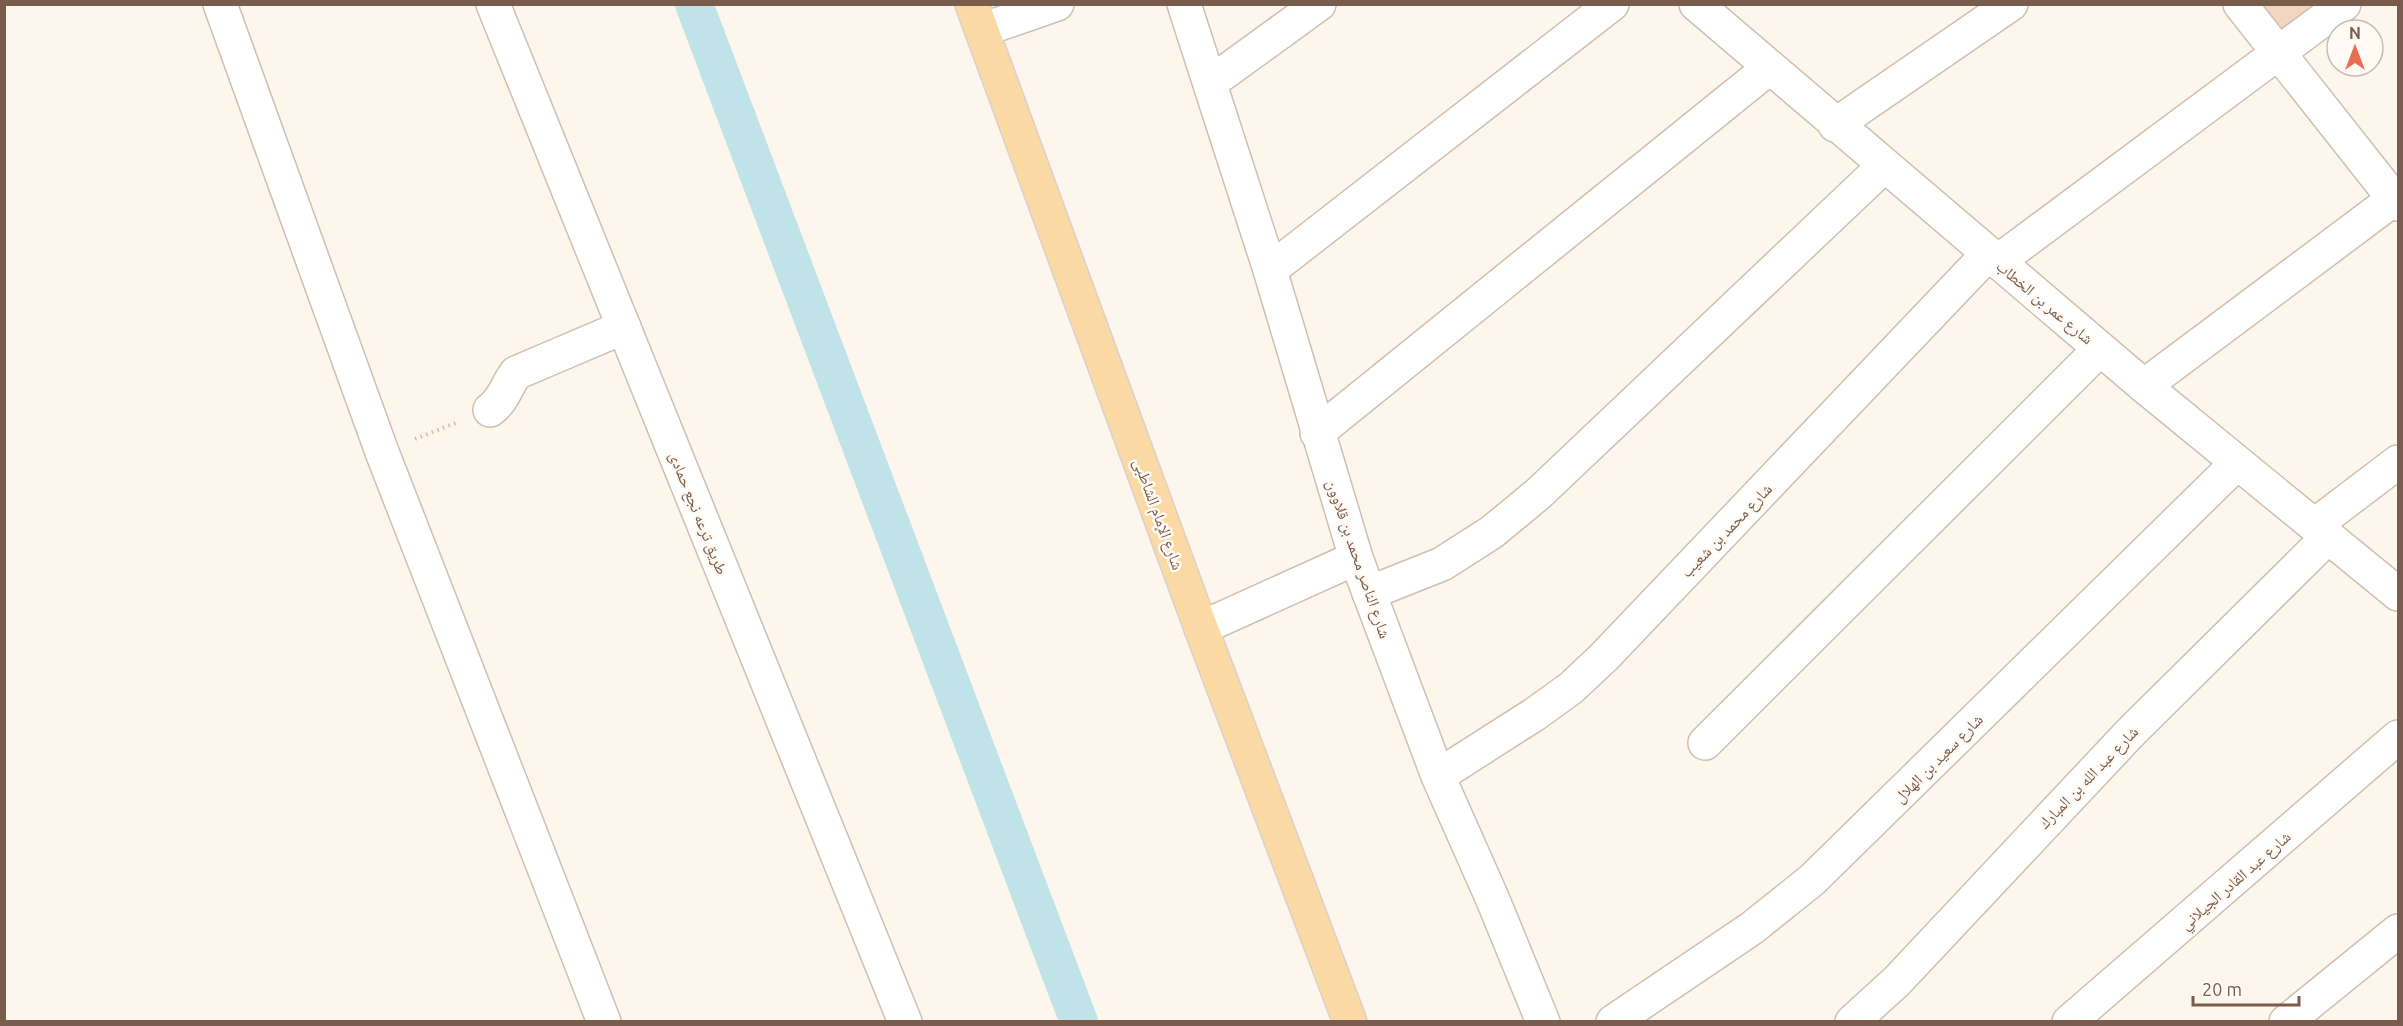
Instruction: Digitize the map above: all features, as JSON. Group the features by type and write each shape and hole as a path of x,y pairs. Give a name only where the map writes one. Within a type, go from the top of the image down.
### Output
{"main road":[{"name":"شارع الإمام الشاطبى","path":"977,17 1201,628 1350,1022"}],"street":[{"path":"220,4 382,452 604,1022"},
{"name":"طريق ترعه نجع حمادى","path":"493,4 905,1022"},
{"path":"977,17 1057,4"},
{"name":"شارع الناصر محمد بن قلاوون","path":"1184,4 1270,270 1356,558 1438,776 1493,900 1543,1022"},
{"path":"1210,84 1319,4"},
{"path":"1270,270 1612,4"},
{"name":"شارع عمر بن الخطاب","path":"1696,4 1835,125 2144,386 2398,594"},
{"path":"1835,125 2011,4"},
{"path":"2144,386 2397,200 2240,4"},
{"name":"شارع محمد بن شعيب","path":"1438,776 1535,714 1571,688 1604,657 1992,258 2344,4"},
{"path":"1317,433 1769,68"},
{"path":"1369,593 1442,564 1492,532 1538,494 1884,166"},
{"path":"490,410 503,398 516,373 624,327"},
{"path":"1705,743 2100,349"},
{"name":"شارع عبد الله بن المبارك","path":"1852,1022 1897,981 2322,531 2398,462"},
{"name":"شارع سعيد بن الهلال","path":"1613,1022 1752,928 1812,880 2237,463"},
{"path":"1201,628 1356,558"},
{"name":"شارع عبد القادر الجيلاني","path":"2069,1022 2398,737"},
{"path":"2286,1022 2398,931"}],"building":[{"path":"2258,4 2319,4 2277,31"}],"waterway":[{"path":"694,4 1079,1022"}]}
